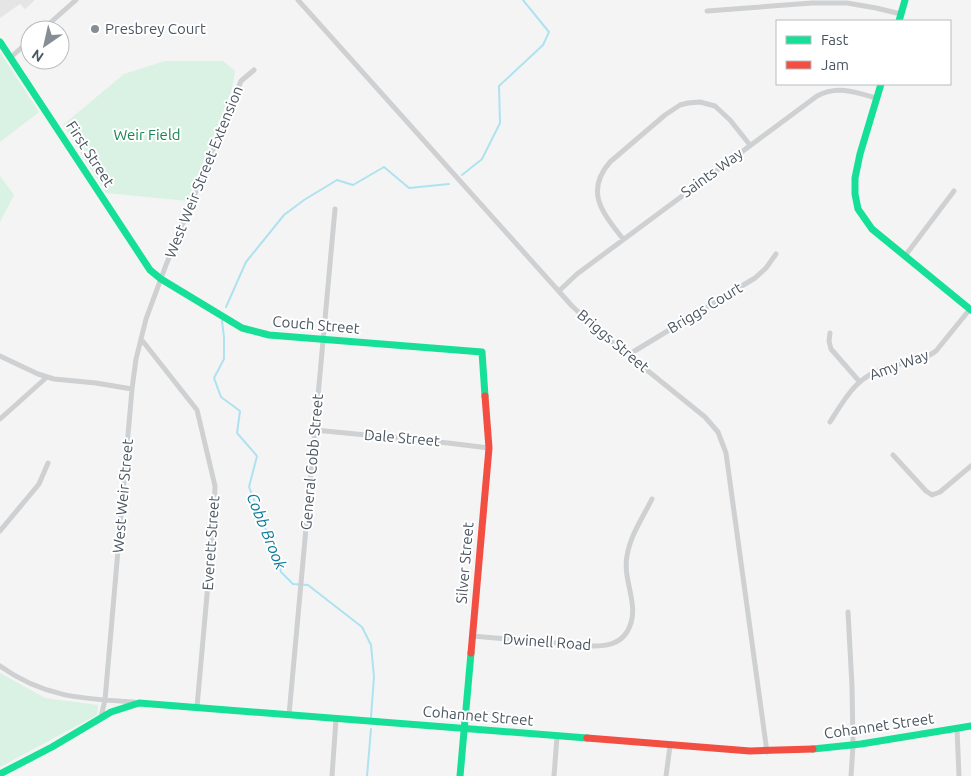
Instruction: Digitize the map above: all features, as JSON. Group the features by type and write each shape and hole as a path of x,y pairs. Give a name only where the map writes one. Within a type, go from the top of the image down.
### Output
{"street":[{"name":"Briggs Street","path":"298,0 583,317 705,417 718,432 724,445 768,752"},
{"path":"707,11 812,1 847,3 876,8 900,18 905,0"},
{"path":"52,20 71,1"},
{"name":"First Street","path":"0,42 150,270 161,279"},
{"path":"10,58 20,49"},
{"name":"West Weir Street Extension","path":"161,279 241,81 254,70"},
{"path":"881,85 855,178 855,194 858,209 867,223 971,309"},
{"name":"Saints Way","path":"559,291 577,274 623,239 824,92 845,90 876,98"},
{"path":"623,239 600,207 596,192 598,180 610,162 665,115 680,105 708,103 724,112 750,145"},
{"path":"905,256 954,191"},
{"name":"General Cobb Street","path":"289,715 335,209"},
{"name":"Briggs Court","path":"628,355 755,278 766,268 776,254"},
{"name":"West Weir Street","path":"101,717 105,700 132,389 141,339 161,279"},
{"name":"Couch Street","path":"161,279 242,328 252,332 323,340 482,352"},
{"name":"Amy Way","path":"830,422 851,388 859,381 889,366 922,360 930,356 971,309"},
{"path":"830,333 831,349 859,381"},
{"name":"Everett Street","path":"141,339 197,410 215,486 197,708"},
{"name":"Silver Street","path":"460,776 489,448 482,352"},
{"path":"0,356 47,377 132,389"},
{"path":"0,419 47,377"},
{"name":"Dale Street","path":"315,430 489,448"},
{"path":"893,455 926,491 932,494 940,492 971,466"},
{"path":"0,530 39,484 48,463"},
{"name":"Dwinell Road","path":"472,636 593,646 607,645 619,640 631,624 633,610 626,570 627,554 632,538 652,499"},
{"path":"848,612 852,686 853,746 851,776"},
{"path":"0,666 23,681 48,691 139,703"},
{"name":"Cohannet Street","path":"0,774 49,749 122,706 139,703 670,746 768,752 853,746 971,726"},
{"path":"332,776 336,719"},
{"path":"958,728 959,776"},
{"path":"554,776 557,737"},
{"path":"666,776 670,746"}],"shaded area":[{"path":"0,0 35,0 25,9 20,4 0,18"}],"green space":[{"path":"0,52 39,112 0,142"},
{"name":"Weir Field","path":"165,61 223,61 235,71 232,89 188,201 106,193 63,125 124,74"},
{"path":"0,176 14,195 0,222"},
{"path":"0,673 45,698 98,705 97,715 0,767"}],"waterway":[{"name":"Cobb Brook","path":"462,175 482,159 500,123 499,86 543,45 549,32 523,0"},
{"name":"Cobb Brook","path":"226,307 246,262 284,215 337,180 353,185 384,167 409,188 449,184"},
{"name":"Cobb Brook","path":"222,321 224,359 214,378 221,397 240,411 237,433 257,456 249,487 265,528 274,543 281,572 293,584 308,585 362,627 371,645 374,677 371,717"},
{"name":"Cobb Brook","path":"367,776 371,729"}],"traffic: fast":[{"path":"899,20 905,0"},
{"path":"0,42 150,270 161,279 242,328 269,335 482,352 485,396"},
{"path":"881,85 860,154 855,178 855,194 858,209 872,229 971,310"},
{"path":"460,776 471,653"},
{"path":"0,774 52,747 111,712 139,703 587,738"},
{"path":"813,749 861,744 971,726"}],"traffic: jam":[{"path":"471,653 489,448 485,396"},
{"path":"587,738 750,751 813,749"}],"place":[{"name":"Presbrey Court","path":"95,29"}]}
